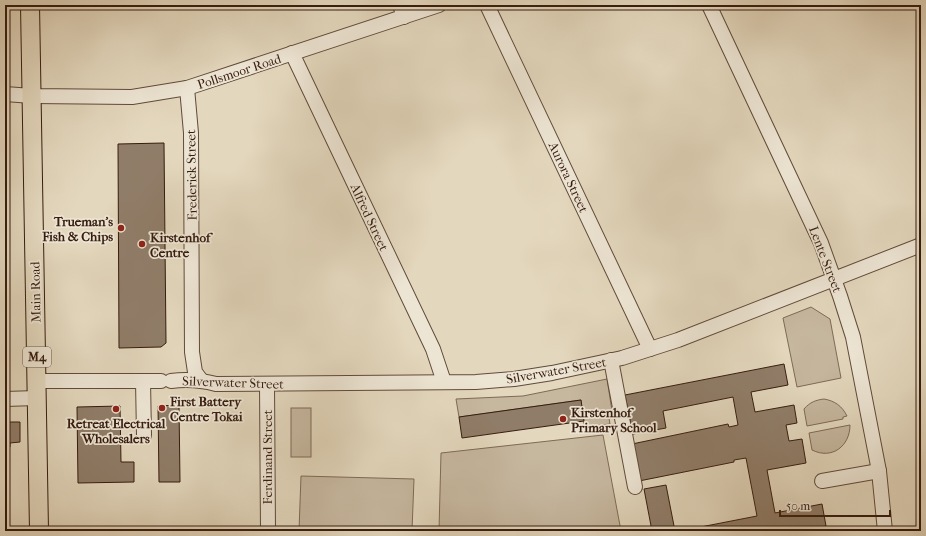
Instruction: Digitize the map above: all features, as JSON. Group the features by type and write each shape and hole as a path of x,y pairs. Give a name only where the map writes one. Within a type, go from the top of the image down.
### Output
{"main road":[{"name":"Main Road","path":"30,5 39,531"}],"street":[{"name":"Pollsmoor Road","path":"5,94 32,96 132,97 187,88 292,53 402,11 439,5"},
{"name":"Aurora Street","path":"487,5 650,349"},
{"name":"Lente Street","path":"708,5 800,196 835,279 853,337 879,470 885,531"},
{"name":"Alfred Street","path":"292,53 432,349 444,382"},
{"name":"Frederick Street","path":"187,88 191,133 192,352 195,372 201,380"},
{"name":"Silverwater Street","path":"5,399 37,390 181,379 201,380 216,384 476,382 514,379 552,373 611,360 678,340 921,245"},
{"path":"611,360 636,487"},
{"path":"143,381 144,436"},
{"name":"Ferdinand Street","path":"267,384 268,531"},
{"path":"822,480 879,470"}],"shaded area":[{"path":"811,307 830,319 841,378 797,387 783,318"},
{"path":"607,379 613,417 609,418 610,424 584,427 581,400 459,417 456,399 523,396"},
{"path":"824,399 838,404 847,416 843,417 843,419 807,426 804,409 813,402"},
{"path":"291,408 311,408 311,457 291,457"},
{"path":"850,425 847,439 838,449 833,452 826,453 819,453 812,450 809,433"},
{"path":"603,435 621,531 439,531 441,453"},
{"path":"301,476 414,479 412,531 299,531"}],"building":[{"name":"Kirstenhof Centre","path":"164,143 166,343 161,347 119,348 118,144"},
{"name":"Kirstenhof Primary School","path":"784,364 788,385 751,392 755,412 794,405 797,423 786,425 789,441 802,439 806,463 767,470 775,513 822,504 826,526 799,531 680,531 757,516 746,458 734,460 734,462 639,481 632,444 728,424 729,427 738,425 733,397 663,411 666,428 633,434 625,395"},
{"path":"581,400 584,421 462,438 459,417"},
{"path":"179,405 180,482 159,482 158,406"},
{"path":"120,406 121,462 134,462 134,482 78,483 77,407"},
{"path":"5,422 20,422 20,442 10,443 10,447 5,448"},
{"path":"666,485 675,531 652,531 644,489"}],"place":[{"name":"Trueman's Fish & Chips","path":"121,228"},
{"name":"Kirstenhof Centre","path":"142,244"},
{"name":"First Battery Centre Tokai","path":"162,408"},
{"name":"Retreat Electrical Wholesalers","path":"116,409"},
{"name":"Kirstenhof Primary School","path":"563,419"}]}
